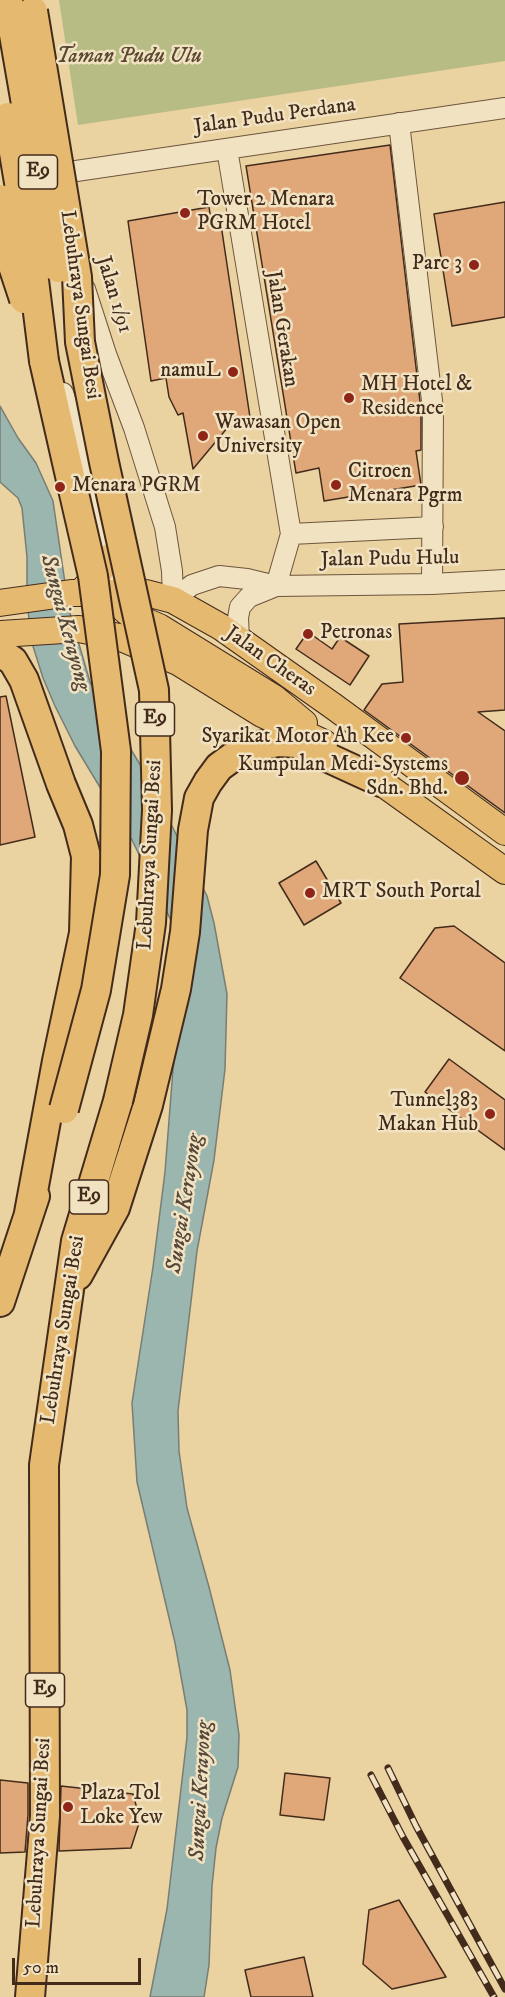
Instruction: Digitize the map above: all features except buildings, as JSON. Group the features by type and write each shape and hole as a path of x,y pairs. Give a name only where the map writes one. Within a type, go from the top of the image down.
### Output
{"highway":[{"name":"E9","path":"8,0 33,150 54,256 80,342"},
{"name":"Lebuhraya Sungai Besi","path":"30,0 78,277 80,342 154,690 157,810 152,923 138,1016 118,1101 76,1241 44,1465 45,1816 30,1997"},
{"name":"E9","path":"0,70 30,248 44,361"},
{"name":"Lebuhraya Sungai Besi","path":"0,198 8,251 44,361 93,576 116,751 115,875 96,990 64,1109 0,1302"},
{"path":"1,640 24,680 78,825 86,856 84,933 57,1060 29,1213"},
{"path":"67,1295 115,1208 148,1105 176,989 185,932 193,830 199,798 219,767 234,756 278,742 296,743 381,782"}],"main road":[{"path":"75,593 96,578 108,558"},
{"name":"Jalan Cheras","path":"6,602 75,593 146,593 173,600 200,613 238,639 505,832"},
{"path":"116,593 121,604 131,615 159,627 274,698 331,747"},
{"path":"141,645 159,627 173,600"},
{"name":"Jalan Cheras","path":"1,640 79,629 141,645 178,662 262,714 331,747 505,871"}],"street":[{"path":"0,16 15,7 16,0"},
{"name":"Jalan 1/91","path":"22,0 53,174 86,295 134,428 165,526 170,554 173,600"},
{"name":"Jalan Pudu Perdana","path":"0,198 8,188 21,180 53,174 505,108"},
{"path":"399,123 433,409 432,584"},
{"name":"Jalan Gerakan","path":"227,149 291,534 276,586"},
{"path":"0,211 87,463 116,593"},
{"path":"291,534 433,527"},
{"name":"Jalan Pudu Hulu","path":"173,600 192,585 219,576 248,579 276,586 432,584 505,580"},
{"name":"Jalan Pudu Hulu","path":"238,639 237,618 240,607 249,597 276,586"}],"green space":[{"name":"Taman Pudu Ulu","path":"59,0 505,0 505,61 78,125"}],"water":[{"name":"Sungai Kerayong","path":"0,406 18,438 36,463 53,501 69,610 90,682 147,776 207,896 227,994 225,1069 214,1160 197,1251 178,1411 179,1451 187,1508 230,1670 239,1735 238,1767 222,1818 216,1848 209,1965 204,1997 150,1997 167,1909 187,1737 187,1710 175,1643 137,1482 132,1403 165,1172 173,1069 181,1015 177,933 132,840 75,746 43,678 32,643 27,603 27,557 22,508 18,498 0,482"}],"railway":[{"path":"388,1768 416,1826 505,1989"},
{"path":"371,1775 403,1837 494,1997"}],"place":[{"name":"Tower 2 Menara PGRM Hotel","path":"185,213"},
{"name":"Parc 3","path":"474,265"},
{"name":"namuL","path":"233,372"},
{"name":"MH Hotel & Residence","path":"349,398"},
{"name":"Wawasan Open University","path":"203,436"},
{"name":"Citroen Menara Pgrm","path":"336,485"},
{"name":"Menara PGRM","path":"60,487"},
{"name":"Petronas","path":"308,634"},
{"name":"Syarikat Motor Ah Kee","path":"406,738"},
{"name":"Kumpulan Medi-Systems Sdn. Bhd.","path":"462,778"},
{"name":"MRT South Portal","path":"310,893"},
{"name":"Tunnel383 Makan Hub","path":"490,1114"},
{"name":"Plaza Tol Loke Yew","path":"68,1807"}]}
